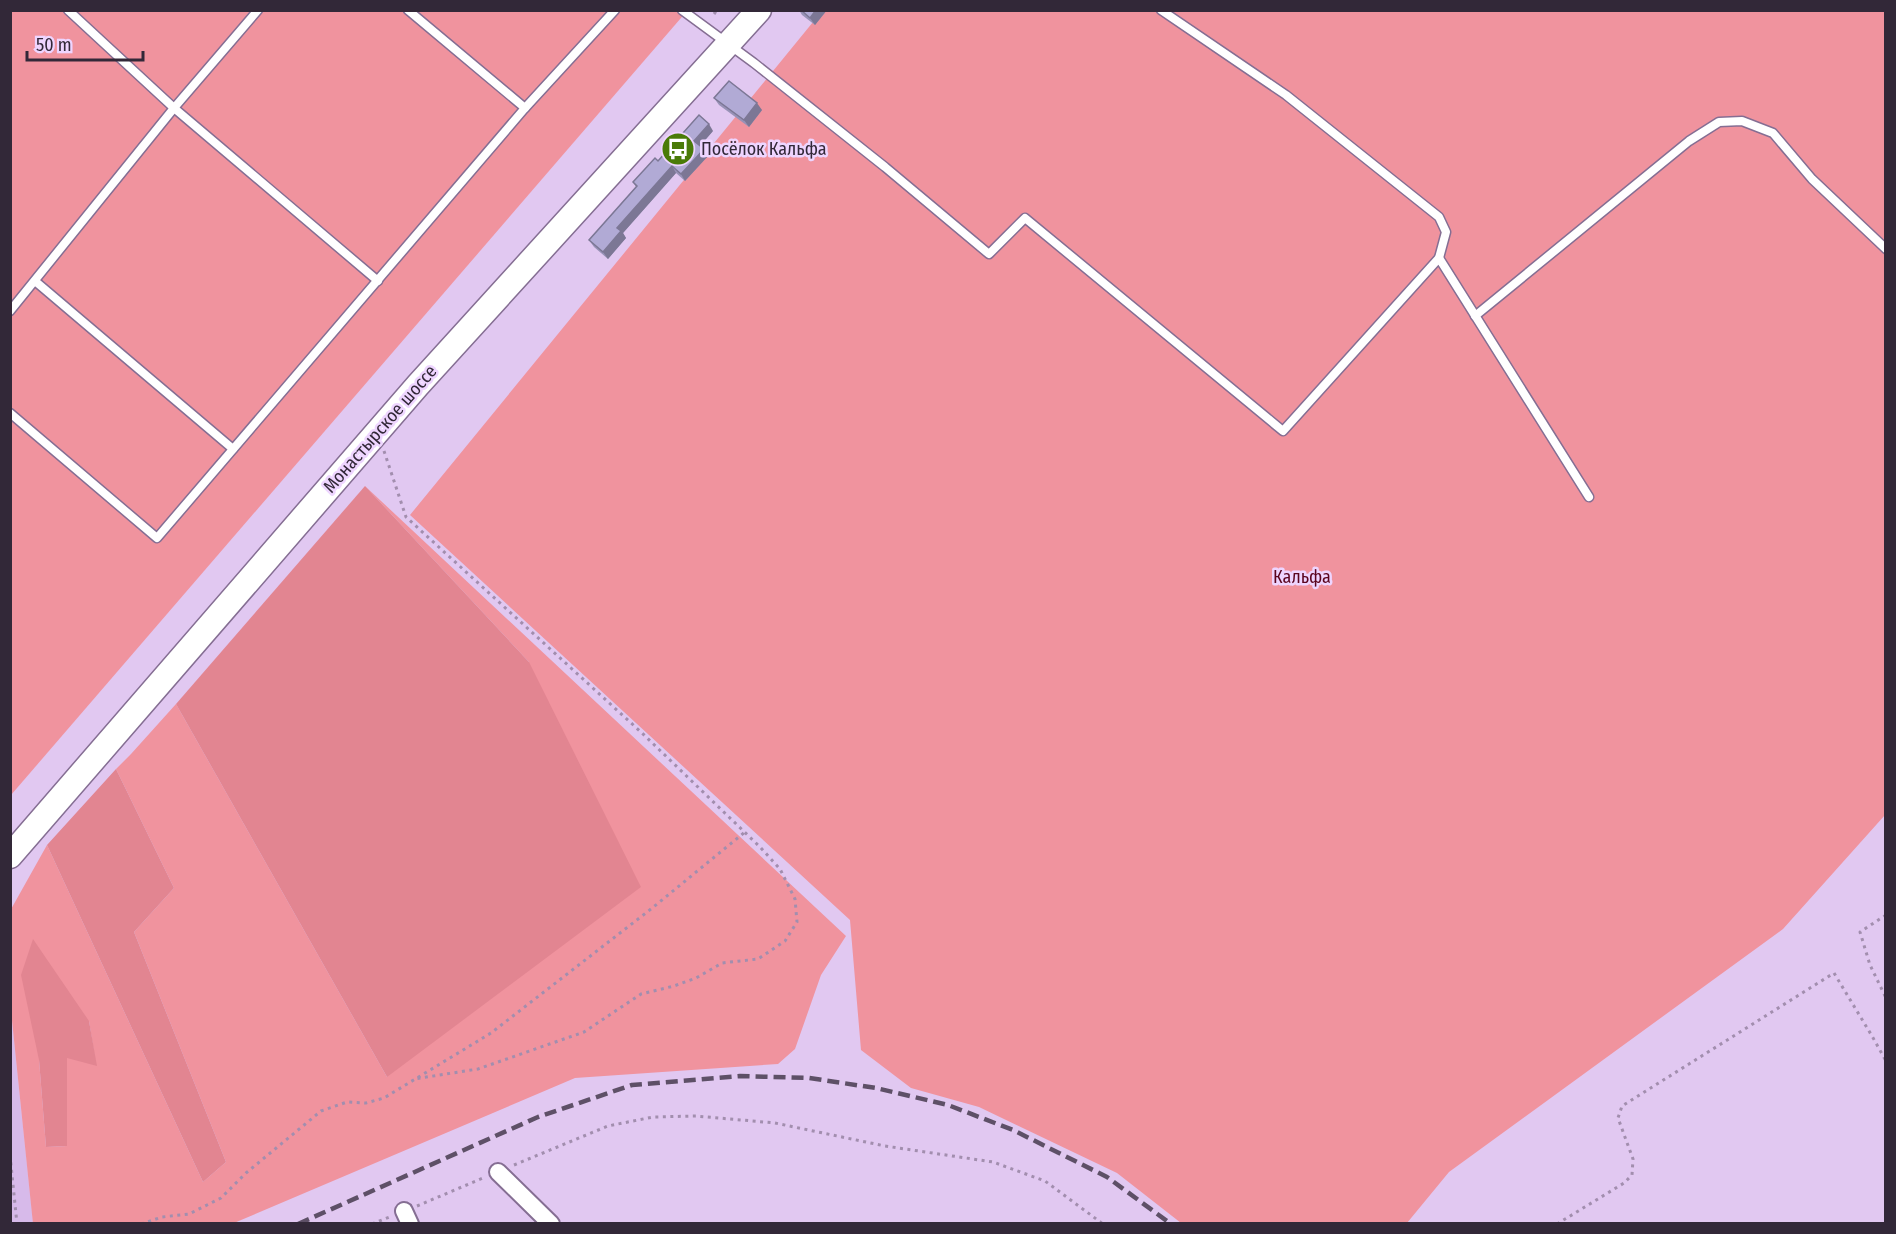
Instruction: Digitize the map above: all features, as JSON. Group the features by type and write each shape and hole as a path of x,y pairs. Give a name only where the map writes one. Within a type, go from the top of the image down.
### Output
{"main road":[{"name":"Монастырское шоссе","path":"10,856 377,432 759,10"}],"street":[{"path":"498,1172 551,1224"}],"lane":[{"path":"68,10 174,108 378,280"},
{"path":"10,311 174,108 258,10"},
{"path":"408,10 525,108"},
{"path":"10,413 157,538 525,108 615,10"},
{"path":"682,10 730,44 876,160 989,254 1025,218 1282,430 1439,258 1446,232 1439,218 1286,95 1161,10"},
{"path":"1475,316 1689,141 1719,122 1742,121 1773,133 1812,179 1886,249"},
{"path":"1439,258 1589,497"},
{"path":"34,281 233,449"}],"path":[{"path":"714,15 717,10"},
{"path":"377,432 406,517 642,733 745,832 780,869 795,899 797,922 785,941 758,959 722,963 696,978 641,994 584,1032 478,1069 414,1079"},
{"path":"141,1224 162,1217 189,1214 221,1198 246,1173 321,1111 347,1102 366,1103 384,1098 491,1033 651,909 745,832"},
{"path":"1886,915 1860,932 1870,965 1886,998"},
{"path":"1557,1224 1624,1183 1632,1175 1633,1159 1618,1118 1622,1106 1834,973 1886,1061"},
{"path":"372,1224 407,1217 498,1172 608,1126 653,1117 696,1116 775,1123 885,1146 993,1162 1045,1181 1103,1224"},
{"path":"10,1155 17,1224"}],"shaded area":[{"path":"365,486 529,662 641,887 387,1077 176,704"},
{"path":"116,769 174,888 134,932 226,1162 203,1182 47,845"},
{"path":"33,939 89,1021 97,1066 67,1058 67,1146 46,1147 39,1060 21,975"},
{"path":"11,1011 33,1223 11,1223"}],"green space":[{"path":"11,11 687,11 11,795"},
{"name":"Кальфа","path":"822,11 1885,11 1885,815 1783,929 1449,1172 1407,1223 1181,1223 1117,1173 979,1107 911,1088 861,1050 850,920 410,515"},
{"path":"365,486 846,936 821,975 795,1049 778,1064 575,1078 234,1223 33,1224 11,1011 10,911 47,845 203,1182 226,1162 134,932 174,888 116,769 176,704 387,1077 529,662","holes":["89,1021 96,1065 67,1057 67,1146 46,1147 39,1060"]}],"building":[{"path":"801,10 816,10 810,18"},
{"path":"729,81 757,103 744,120 714,98"},
{"path":"699,115 709,124 694,141 704,149 681,174 672,166 617,228 621,231 603,252 589,240 637,186 633,182 655,158 658,161"}],"railway":[{"path":"298,1224 538,1117 632,1085 740,1076 809,1078 876,1088 948,1105 1013,1130 1107,1177 1171,1224"}],"place":[{"name":"Посёлок Кальфа","path":"678,149"}]}
